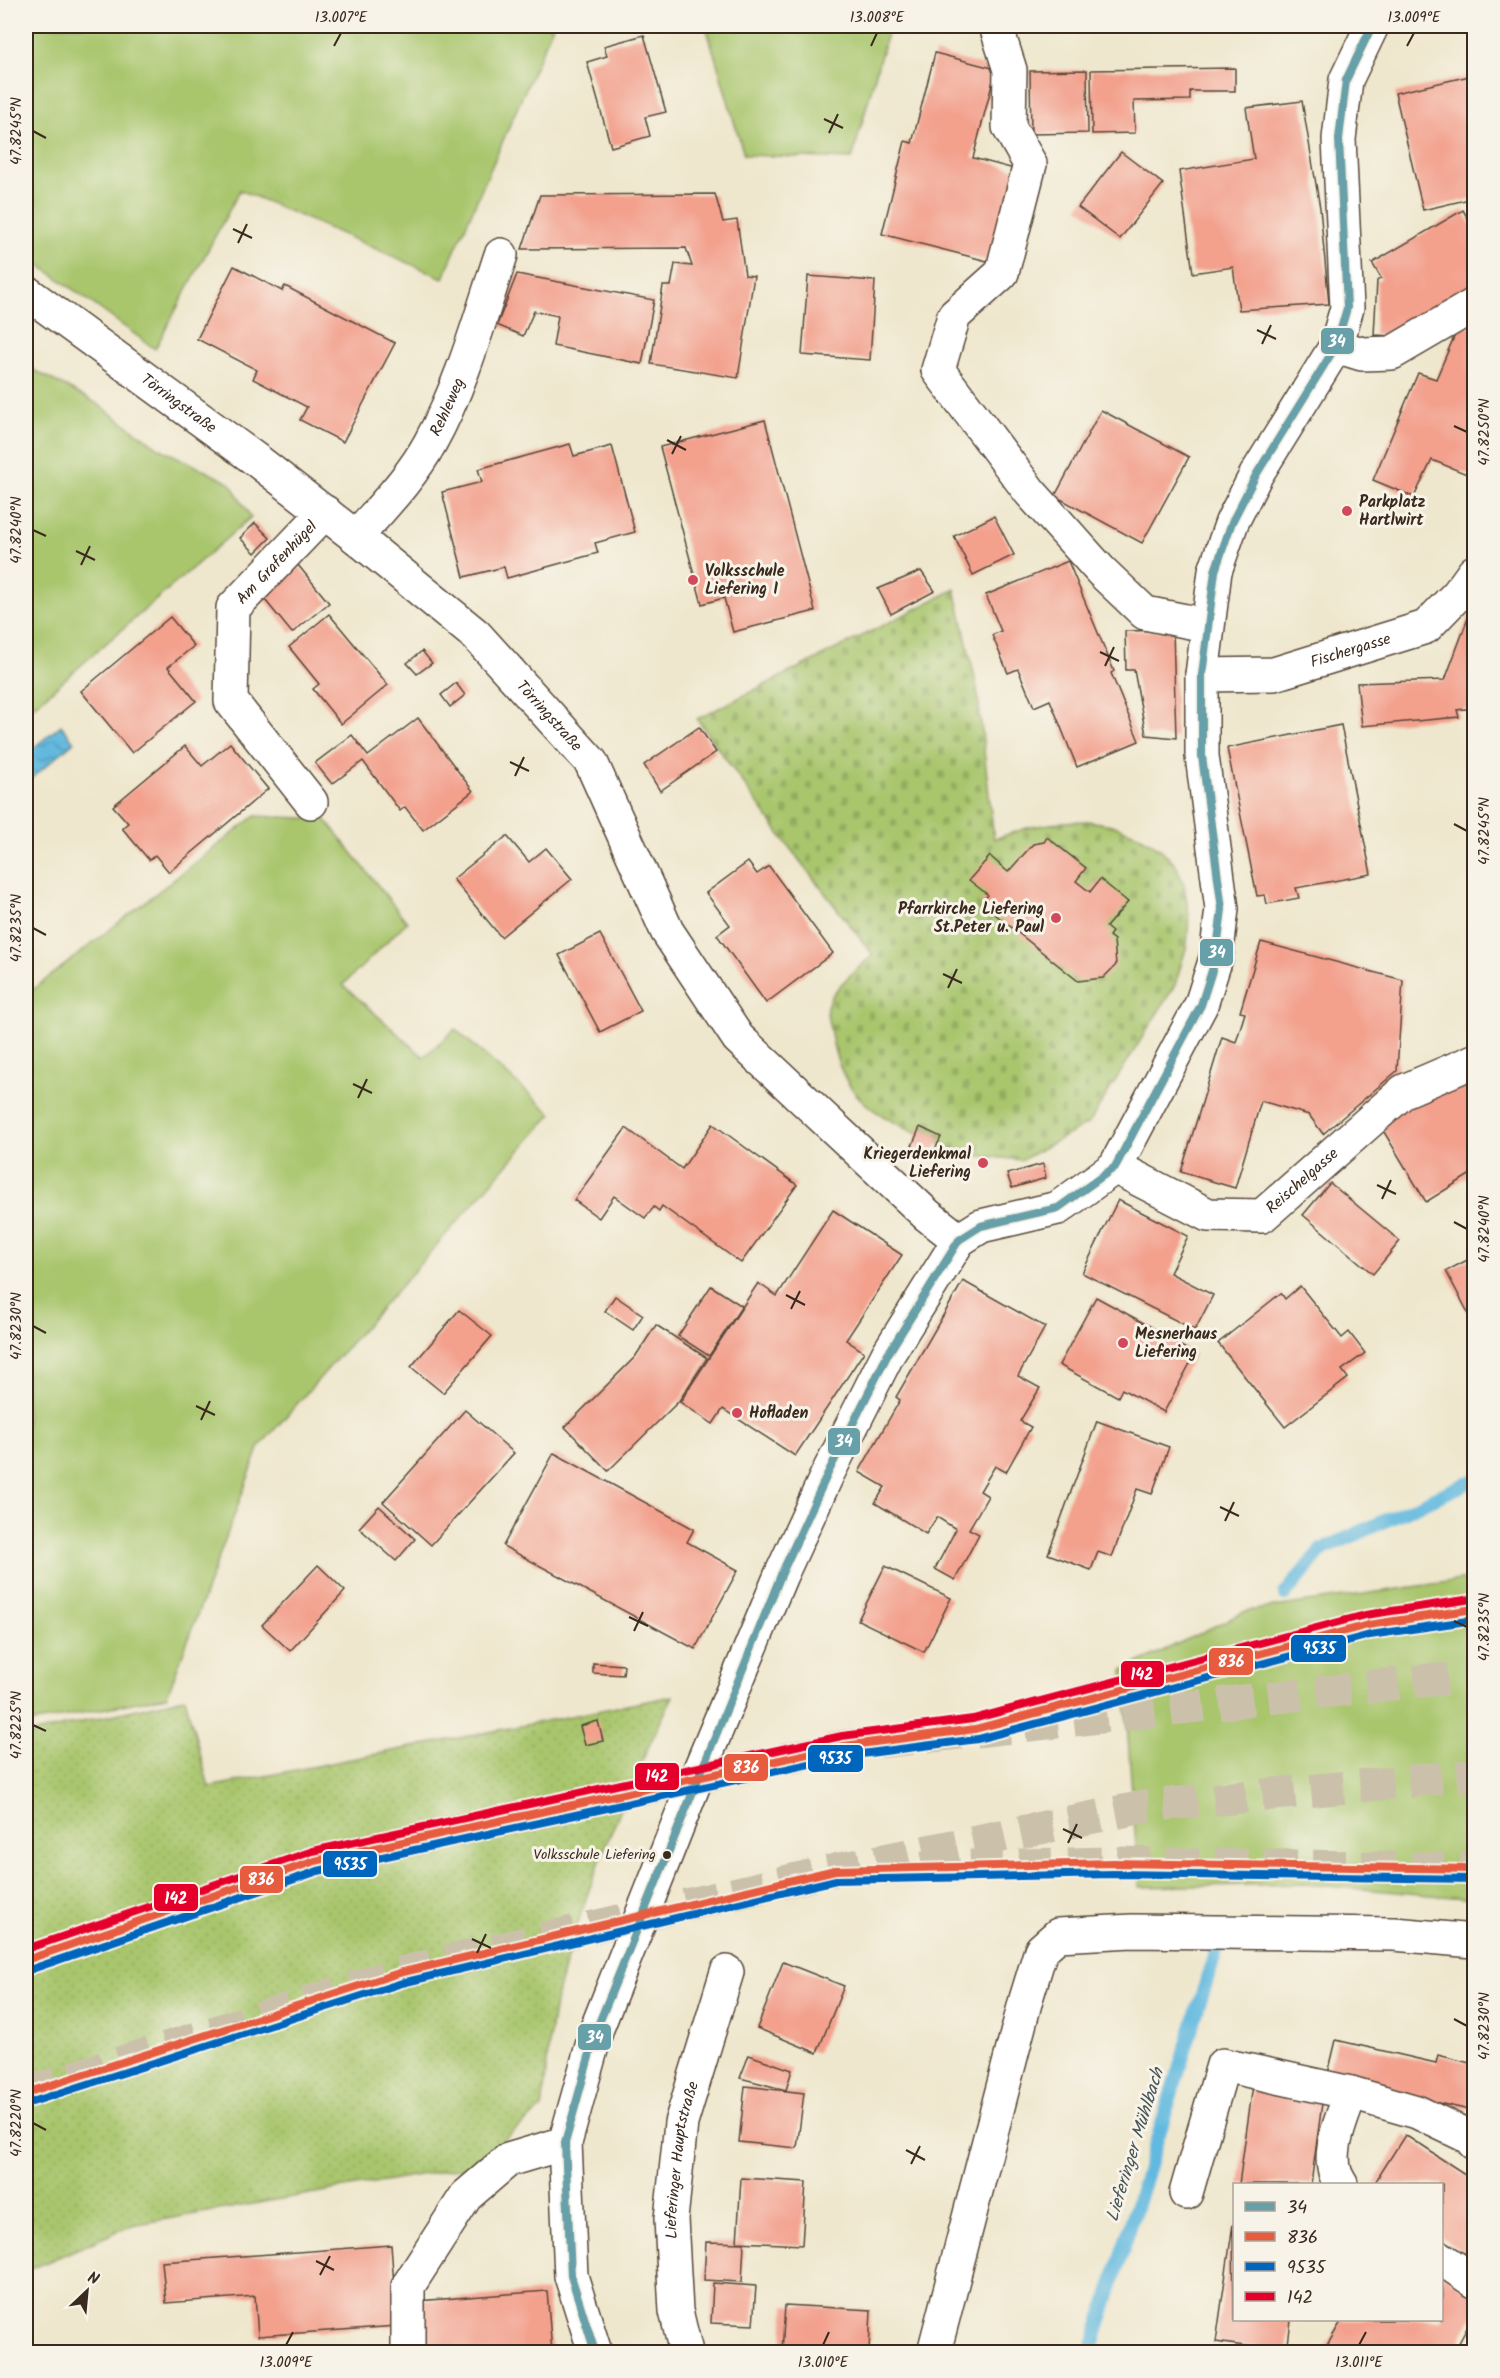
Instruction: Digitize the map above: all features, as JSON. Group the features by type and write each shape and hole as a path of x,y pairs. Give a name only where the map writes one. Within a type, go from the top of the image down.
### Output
{"street":[{"path":"996,26 1010,70 1009,127 1030,164 1002,273 954,316 938,370 1030,492 1101,572 1145,613 1206,625"},
{"path":"574,2352 565,2143 597,2028 698,1774 781,1575 828,1473 888,1354 959,1240 981,1226 1058,1208 1115,1167 1201,1005 1216,958 1222,909 1202,756 1202,675 1206,625 1215,571 1232,522 1256,474 1336,346 1347,308 1339,140 1346,80 1372,26"},
{"name":"Rehleweg","path":"356,537 407,478 429,445 452,399 501,255"},
{"name":"Törringstraße","path":"26,292 325,512 476,635 591,762 667,931 738,1038 927,1215 959,1240"},
{"path":"1336,346 1362,354 1392,353 1474,305"},
{"name":"Am Grafenhügel","path":"311,802 231,701 233,608 325,512"},
{"name":"Fischergasse","path":"1202,675 1274,674 1426,627 1458,594 1474,572"},
{"name":"Reischelgasse","path":"1115,1167 1208,1215 1262,1216 1404,1092 1474,1061"},
{"path":"934,2352 1026,1999 1041,1950 1058,1935 1191,1931 1394,1934 1474,1941"},
{"name":"Lieferinger Hauptstraße","path":"686,2352 676,2312 672,2219 681,2123 727,1972"},
{"path":"1186,2193 1223,2065 1351,2093 1417,2112 1469,2137 1474,2143"},
{"path":"1340,2183 1335,2176 1335,2140 1351,2093"},
{"path":"408,2352 408,2286 466,2196 508,2160 565,2143"},
{"path":"1443,2260 1474,2281"},
{"path":"571,2276 595,2352"}],"green space":[{"path":"26,26 553,26 443,278 240,190 155,349 26,255"},
{"path":"706,26 889,26 852,159 744,155"},
{"path":"26,366 96,403 159,448 230,483 251,517 26,713"},
{"path":"955,589 977,688 994,839 1027,828 1087,821 1112,825 1138,835 1159,848 1175,863 1184,885 1189,916 1187,945 1175,985 1089,1123 1022,1160 965,1154 938,1143 941,1136 921,1127 917,1134 885,1117 871,1108 851,1087 837,1058 827,1007 839,986 873,955 786,843 697,719"},
{"path":"255,816 325,819 407,922 343,985 424,1057 455,1029 552,1114 260,1446 167,1696 26,1724 26,995"},
{"path":"1474,1578 1474,1899 1306,1884 1139,1887 1123,1670 1246,1611"},
{"path":"673,1696 622,1805 579,1919 554,2009 542,2109 470,2166 132,2225 26,2271 26,1735 185,1698 209,1787"}],"water":[{"path":"61,725 74,742 26,783 26,754"}],"building":[{"path":"1469,26 1474,26 1474,43"},
{"path":"644,35 666,112 645,117 650,136 611,147 587,62 607,56 604,46"},
{"path":"935,53 996,69 973,158 1018,170 995,263 882,234 905,141 912,143"},
{"path":"1235,68 1235,91 1190,91 1190,100 1134,101 1135,133 1092,134 1091,70"},
{"path":"1087,70 1088,133 1031,134 1030,71"},
{"path":"1474,75 1474,198 1423,210 1395,93"},
{"path":"1302,101 1320,208 1329,304 1239,310 1233,267 1193,273 1179,171 1254,159 1246,108"},
{"path":"1121,152 1163,184 1120,239 1078,207"},
{"path":"715,194 723,222 737,220 745,275 754,276 738,378 651,364 663,286 671,286 675,264 692,266 686,248 522,249 540,195"},
{"path":"1463,210 1474,229 1474,293 1392,336 1374,335 1377,281 1381,278 1372,263"},
{"path":"234,266 282,291 285,286 395,343 343,442 300,420 307,407 253,379 257,370 197,339"},
{"path":"517,274 654,300 642,364 553,346 558,316 534,311 523,336 497,325"},
{"path":"808,276 875,281 870,360 802,355"},
{"path":"1460,323 1474,328 1474,477 1432,460 1414,497 1373,480 1418,373 1436,379"},
{"path":"1101,410 1189,457 1142,543 1055,496"},
{"path":"765,420 815,611 733,632 724,598 702,604 660,447"},
{"path":"570,444 574,456 612,446 635,532 595,543 598,553 507,578 504,567 464,577 442,492 482,482 478,469"},
{"path":"994,516 1014,555 973,575 954,536"},
{"path":"255,523 270,538 255,553 240,538"},
{"path":"1068,561 1114,671 1111,673 1139,741 1077,767 1050,700 1034,707 1018,669 1008,673 992,635 1001,631 986,595"},
{"path":"298,565 329,603 292,633 261,595"},
{"path":"921,571 935,591 891,614 878,589"},
{"path":"1474,602 1474,708 1457,710 1459,717 1362,726 1357,683 1445,680"},
{"path":"329,614 388,685 341,724 313,689 319,684 289,647"},
{"path":"170,617 194,646 168,667 196,701 132,753 81,691"},
{"path":"1173,630 1176,738 1146,735 1134,670 1126,670 1125,631"},
{"path":"422,651 432,663 417,674 407,663"},
{"path":"456,683 465,695 450,707 441,695"},
{"path":"418,718 473,791 423,830 405,807 400,811 363,761 332,784 315,763 352,735 368,756"},
{"path":"1341,725 1371,874 1296,888 1299,898 1267,904 1265,895 1257,896 1227,748"},
{"path":"699,727 716,752 660,791 644,765"},
{"path":"230,743 268,789 169,872 155,855 149,860 122,828 128,823 113,806 185,746 202,766"},
{"path":"507,836 529,862 546,848 572,879 501,937 453,879"},
{"name":"Pfarrkirche Liefering St.Peter u. Paul","path":"1047,837 1086,868 1076,881 1090,892 1100,879 1128,902 1106,927 1112,932 1109,936 1114,940 1116,965 1103,978 1078,981 981,903 988,895 969,880 990,856 1008,872 1033,844 1044,842"},
{"path":"748,862 757,874 769,866 833,953 766,1003 717,935 730,925 706,893"},
{"path":"600,934 641,1011 600,1032 559,955"},
{"path":"1261,942 1403,980 1397,1071 1323,1134 1309,1115 1261,1101 1235,1188 1181,1172 1222,1037 1236,1042 1245,1013 1240,1012"},
{"path":"1474,1068 1474,1172 1426,1202 1378,1122"},
{"path":"713,1124 797,1185 741,1263 662,1206 659,1211 654,1207 645,1218 614,1196 599,1218 574,1200 626,1128 682,1169"},
{"path":"920,1127 941,1137 932,1156 912,1146"},
{"path":"1043,1164 1046,1178 1012,1188 1007,1174"},
{"path":"1330,1183 1400,1241 1373,1274 1303,1215"},
{"path":"1118,1200 1188,1236 1170,1273 1213,1295 1195,1330 1082,1273"},
{"path":"833,1210 902,1255 846,1340 864,1352 795,1456 723,1409 713,1424 680,1402 758,1283 777,1296"},
{"path":"1473,1257 1474,1259 1474,1324 1446,1271"},
{"path":"963,1281 1045,1327 1018,1376 1040,1388 1020,1421 1031,1427 1006,1472 995,1466 980,1491 988,1496 969,1529 979,1534 955,1580 935,1569 956,1529 937,1517 926,1534 875,1503 885,1487 859,1472 900,1400 896,1397"},
{"path":"711,1286 742,1306 709,1356 678,1336"},
{"path":"1300,1286 1342,1338 1349,1332 1365,1353 1342,1370 1348,1378 1285,1427 1218,1343 1281,1293 1285,1299"},
{"path":"615,1296 643,1315 633,1330 605,1311"},
{"name":"Mesnerhaus Liefering","path":"1096,1297 1195,1354 1164,1412 1122,1389 1118,1397 1059,1365"},
{"path":"459,1310 492,1336 443,1393 411,1367"},
{"path":"656,1325 707,1358 679,1401 608,1471 565,1427 635,1357"},
{"path":"465,1410 514,1453 431,1545 383,1502"},
{"path":"1097,1421 1169,1447 1152,1494 1137,1489 1112,1557 1098,1552 1091,1570 1048,1554"},
{"path":"554,1453 694,1529 687,1542 738,1570 695,1649 503,1546"},
{"path":"379,1506 415,1539 396,1561 359,1528"},
{"path":"318,1565 345,1591 290,1651 262,1625"},
{"path":"885,1566 951,1598 924,1652 858,1620"},
{"path":"593,1663 624,1665 623,1675 593,1673"},
{"path":"598,1721 603,1741 585,1745 580,1726"},
{"path":"783,1962 844,1986 817,2053 757,2028"},
{"path":"1336,2040 1436,2063 1438,2055 1474,2064 1474,2111 1327,2078"},
{"path":"749,2055 792,2070 786,2090 740,2078"},
{"path":"1253,2085 1323,2096 1311,2183 1239,2183"},
{"path":"745,2086 804,2093 797,2148 739,2142"},
{"path":"1405,2135 1474,2180 1474,2240 1465,2254 1443,2239 1443,2183 1375,2183"},
{"path":"741,2178 806,2182 802,2245 737,2242"},
{"path":"1233,2224 1233,2321 1291,2321 1287,2352 1216,2342"},
{"path":"706,2242 744,2243 742,2282 704,2280"},
{"path":"391,2245 397,2326 258,2336 255,2296 166,2303 162,2262"},
{"path":"1443,2276 1474,2294 1474,2315 1454,2352 1323,2352 1341,2321 1443,2321"},
{"path":"713,2283 756,2286 753,2325 711,2323"},
{"path":"547,2291 552,2352 421,2352 417,2301"},
{"path":"785,2305 871,2310 869,2352 782,2352"}],"waterway":[{"name":"Lieferinger Mühlbach","path":"1285,1594 1321,1550 1474,1480"},
{"name":"Lieferinger Mühlbach","path":"1091,2352 1217,1947"}],"tunnel":[{"path":"1078,1702 1368,1625 1474,1609"},
{"path":"26,1960 315,1861 844,1746 1429,1680 1474,1679"},
{"path":"26,2093 399,1973 835,1870 1148,1806 1474,1775"},
{"path":"921,1867 1113,1863 1474,1869"}],"transit line":[{"name":"34","path":"595,2352 571,2276 565,2143 597,2028 781,1575 828,1473 888,1354 959,1240 981,1226 1058,1208 1115,1167 1201,1005 1216,958 1222,909 1202,756 1202,675 1215,571 1232,522 1256,475 1336,346 1347,308 1339,139 1346,80 1372,26"},
{"name":"142","path":"26,1949 313,1851 842,1736 973,1719 1365,1615 1472,1599"},
{"name":"836","path":"26,1960 315,1861 844,1746 975,1729 1368,1625 1474,1609"},
{"name":"9535","path":"29,1970 318,1871 846,1756 978,1739 1370,1635 1474,1620"},
{"name":"836","path":"26,2093 399,1973 835,1870 1113,1863 1474,1869"},
{"name":"9535","path":"29,2103 402,1983 836,1880 1113,1874 1474,1879"}],"place":[{"name":"Parkplatz Hartlwirt","path":"1347,511"},
{"name":"Volksschule Liefering I","path":"693,580"},
{"name":"Pfarrkirche Liefering St.Peter u. Paul","path":"1056,918"},
{"name":"Kriegerdenkmal Liefering","path":"983,1163"},
{"name":"Mesnerhaus Liefering","path":"1123,1343"},
{"name":"Hofladen","path":"737,1413"},
{"name":"Volksschule Liefering","path":"667,1855"}]}
